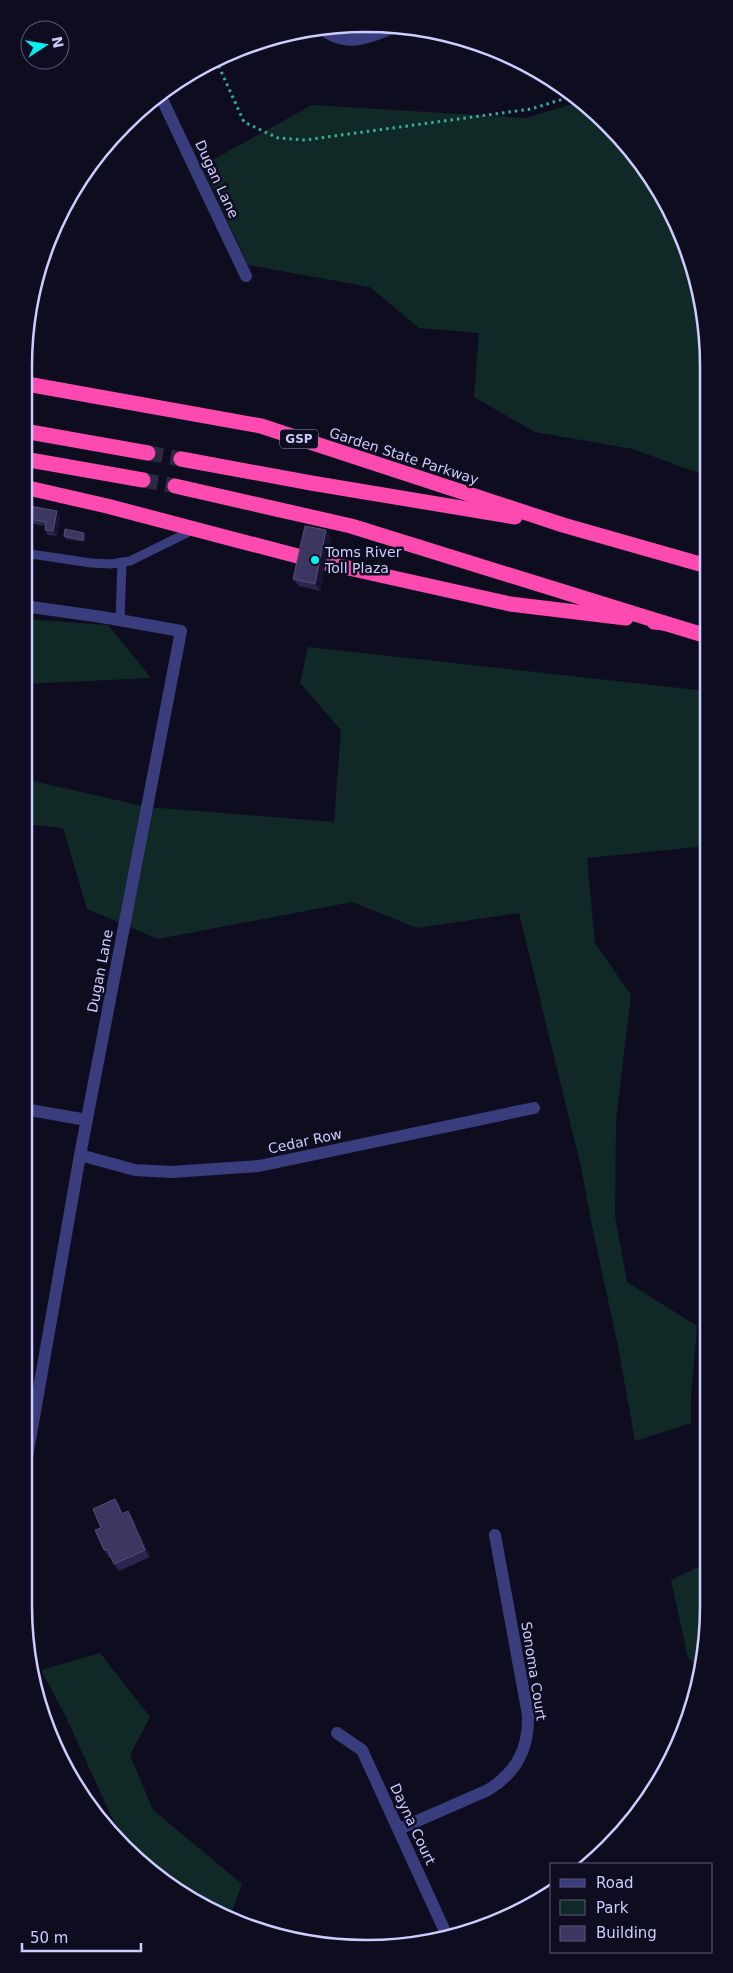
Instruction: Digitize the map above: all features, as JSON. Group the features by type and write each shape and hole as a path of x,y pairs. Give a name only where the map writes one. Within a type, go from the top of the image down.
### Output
{"highway":[{"name":"Garden State Parkway","path":"32,385 261,426 563,525 700,564"},
{"path":"32,432 148,453"},
{"path":"181,459 311,483 563,525"},
{"path":"32,461 143,480"},
{"path":"175,486 351,526 700,634"},
{"path":"32,489 305,558"},
{"path":"326,563 510,604 664,623"}],"street":[{"path":"332,34 341,40 363,40 381,33"},
{"name":"Dugan Lane","path":"163,102 246,276"},
{"name":"Dugan Lane","path":"32,607 181,631 80,1155 32,1428"},
{"name":"Cedar Row","path":"80,1155 135,1170 171,1172 259,1166 534,1108"},
{"path":"32,1110 87,1120"},
{"name":"Sonoma Court","path":"399,1829 488,1790 502,1781 514,1767 523,1750 528,1732 528,1715 495,1535"},
{"name":"Dayna Court","path":"337,1733 362,1750 445,1931"}],"lane":[{"path":"32,554 90,563 122,562 196,529"},
{"path":"120,620 122,562"}],"path":[{"path":"219,67 244,122 278,138 306,140 531,109 565,99"}],"green space":[{"path":"573,104 587,115 618,146 644,181 666,219 683,259 698,323 700,345 700,473 633,449 535,432 474,397 479,333 419,328 370,287 248,265 202,166 312,105 526,118"},
{"path":"32,620 108,625 151,678 32,684"},
{"path":"308,647 700,690 700,847 587,858 595,943 631,995 616,1120 615,1216 627,1282 697,1326 691,1397 691,1423 635,1441 618,1346 581,1167 519,913 417,928 352,902 158,939 87,909 63,828 32,825 32,781 147,807 334,822 341,730 300,683"},
{"path":"700,1566 700,1628 695,1664 688,1658 671,1580"},
{"path":"100,1653 150,1717 130,1755 153,1810 242,1884 232,1912 199,1896 181,1884 146,1858 118,1830 65,1715 41,1670"}],"building":[{"path":"32,506 57,511 53,531 45,530 46,522 32,519"},
{"name":"Toms River Toll Plaza","path":"305,526 326,530 315,584 293,579"},
{"path":"65,529 84,533 83,540 64,536"},
{"path":"115,1499 122,1514 128,1511 145,1550 114,1564 107,1549 104,1550 95,1530 101,1528 93,1509"}],"tunnel":[{"path":"148,453 181,459"},
{"path":"143,480 175,486"}],"place":[{"name":"Toms River Toll Plaza","path":"315,560"}]}
